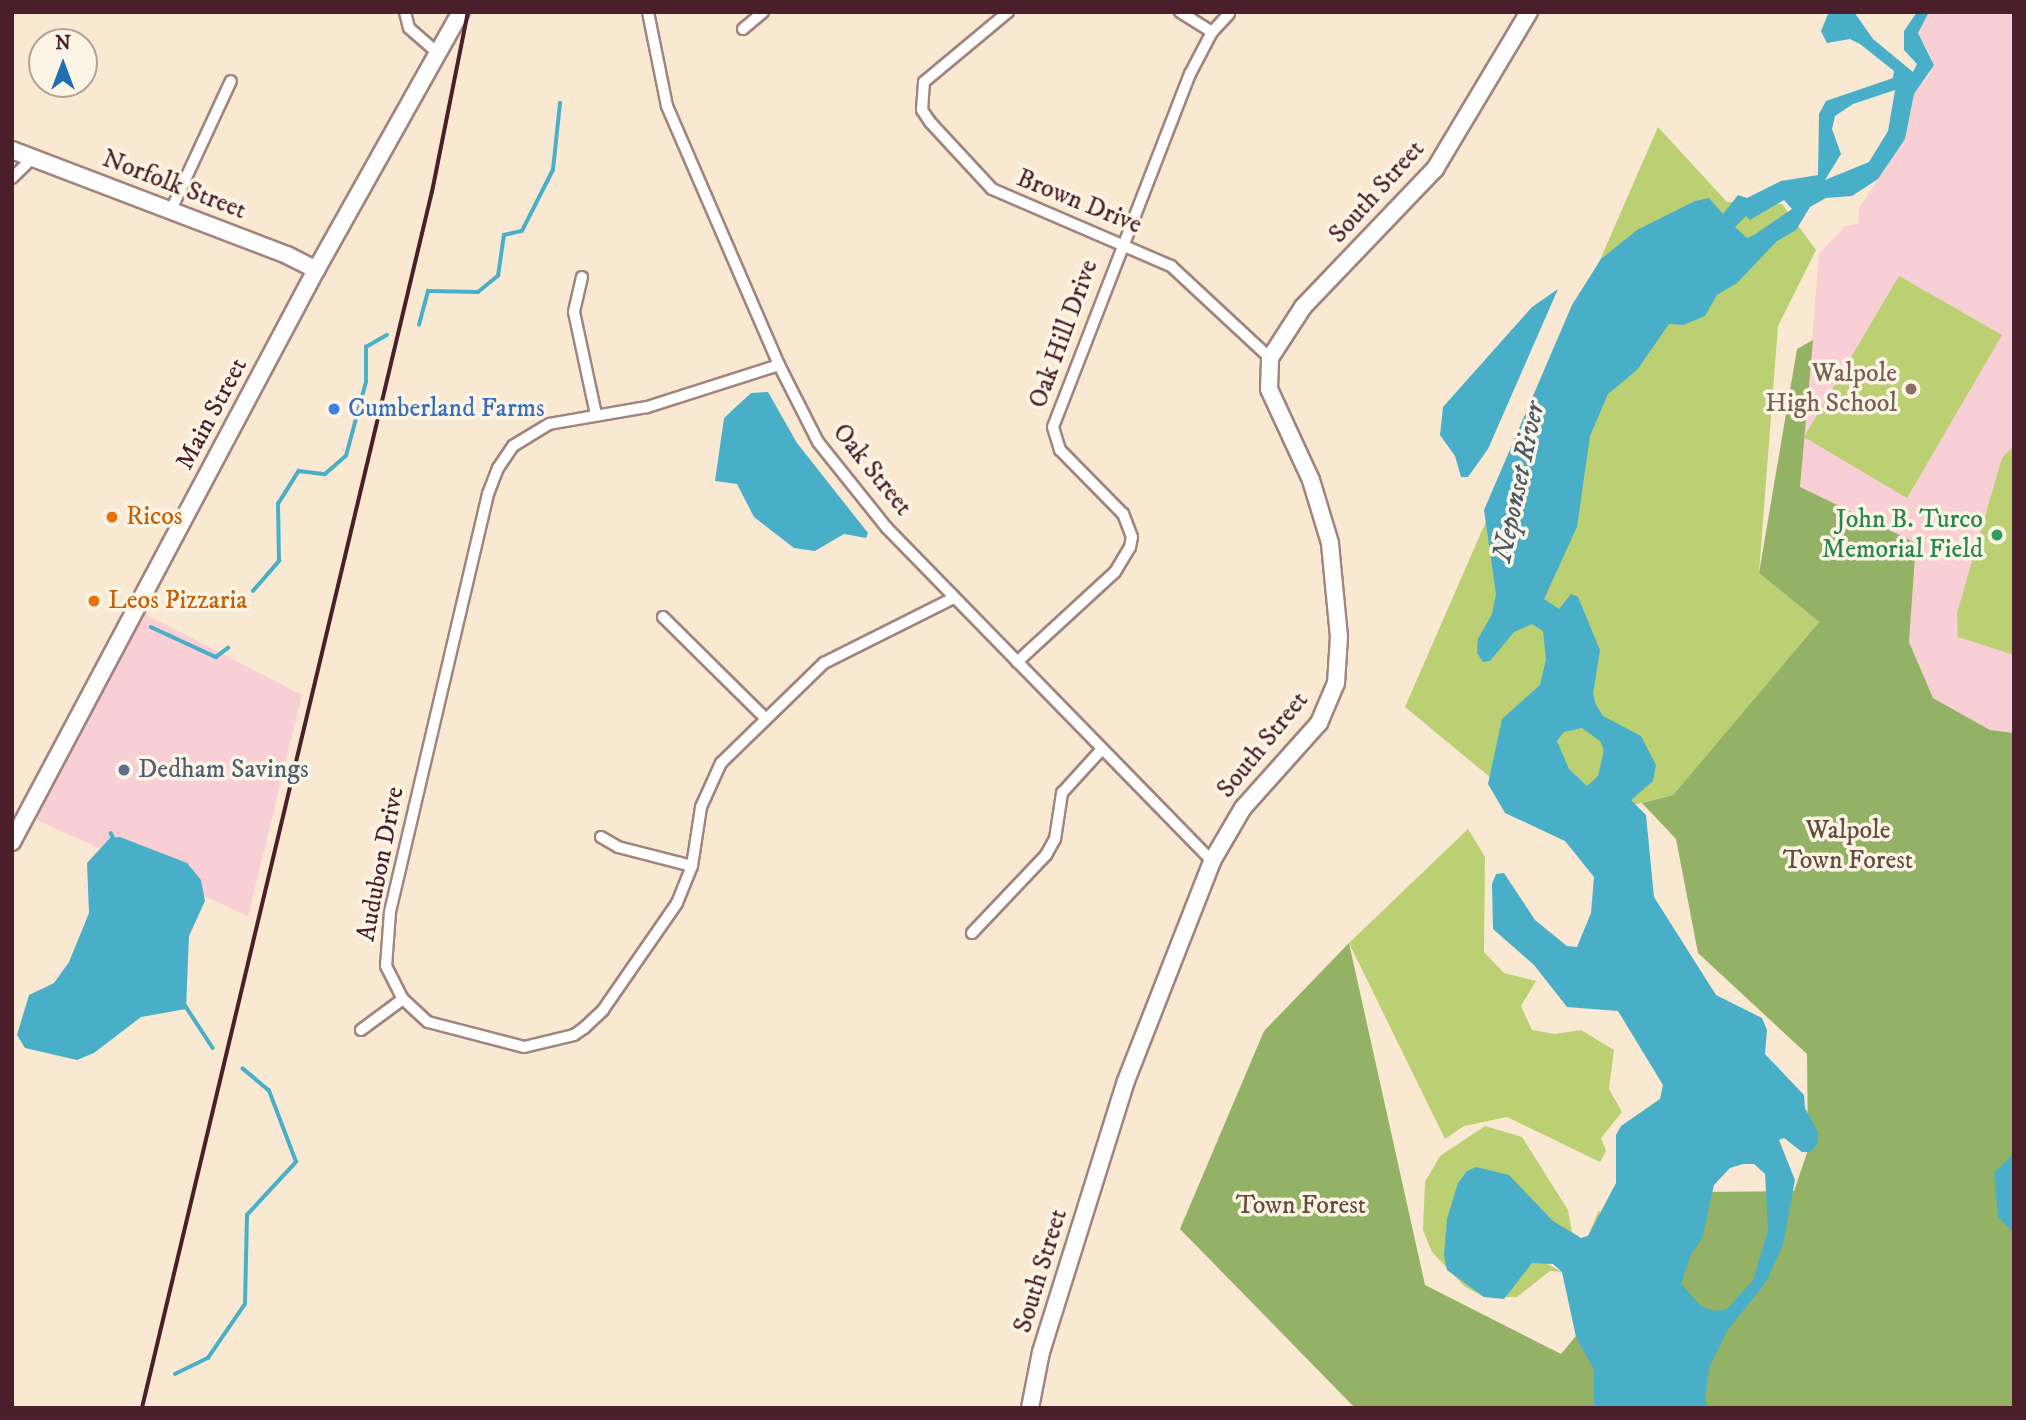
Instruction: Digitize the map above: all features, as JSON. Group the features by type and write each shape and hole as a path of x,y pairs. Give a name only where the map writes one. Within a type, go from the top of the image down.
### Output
{"street":[{"path":"405,12 409,28 438,52"},
{"name":"Oak Street","path":"648,12 667,106 779,365 809,427 839,471 954,598 1212,861"},
{"path":"743,29 762,12"},
{"name":"Brown Drive","path":"1007,12 931,73 920,96 922,110 992,189 1171,266 1270,358"},
{"path":"1180,12 1212,32"},
{"name":"South Street","path":"1030,1408 1041,1352 1126,1081 1212,861 1243,808 1319,723 1336,683 1339,659 1330,543 1311,480 1269,389 1270,358 1303,307 1436,169 1529,12"},
{"name":"Oak Hill Drive","path":"1017,662 1115,572 1130,547 1132,537 1123,514 1060,450 1053,436 1058,406 1190,74 1212,32 1229,14"},
{"name":"Main Street","path":"12,842 316,270 458,19"},
{"path":"171,209 231,81"},
{"name":"Norfolk Street","path":"12,150 171,209 316,270"},
{"path":"12,178 33,158"},
{"path":"582,277 574,312 596,415"},
{"name":"Audubon Drive","path":"779,365 647,407 549,424 523,438 503,461 488,494 387,926 386,966 403,999 428,1022 514,1045 549,1043 574,1035 603,1010 672,912 692,866 708,786 721,763 824,663 954,598"},
{"path":"663,617 765,718"},
{"path":"972,933 1046,855 1055,839 1062,793 1102,749"},
{"path":"601,837 618,847 692,866"},
{"path":"361,1030 403,999"}],"shaded area":[{"name":"Walpole High School","path":"1929,12 2014,12 2014,733 1990,730 1933,698 1909,642 1916,547 1800,488 1819,254 1845,226 1858,224 1859,208 1905,139 1914,94 1929,75 1932,58 1918,33"},
{"path":"145,614 302,695 248,916 35,819"}],"green space":[{"path":"1658,127 1727,202 1782,204 1816,250 1778,326 1759,573 1819,622 1673,795 1549,826 1405,707"},
{"path":"1899,276 2002,335 1907,498 1804,437"},
{"name":"Walpole Town Forest","path":"1813,340 1800,487 1916,543 1909,642 1933,698 1990,730 2014,733 2014,1408 1355,1408 1180,1229 1264,1031 1349,943 1425,1285 1561,1354 1695,1192 1794,1191 1808,1150 1807,1054 1698,953 1676,839 1642,803 1673,795 1819,622 1759,573 1797,349"},
{"name":"John B. Turco Memorial Field","path":"2014,445 2014,655 1958,637 1957,613 2002,458"},
{"path":"1468,829 1485,857 1484,952 1504,973 1536,981 1521,1006 1532,1030 1555,1034 1581,1030 1614,1050 1609,1089 1622,1112 1601,1138 1606,1151 1600,1162 1507,1117 1464,1126 1445,1139 1349,943"},
{"path":"1485,1126 1522,1137 1568,1210 1572,1232 1581,1238 1588,1236 1599,1210 1610,1231 1542,1261 1562,1272 1550,1271 1517,1297 1484,1297 1464,1286 1432,1252 1423,1230 1425,1182 1440,1156"}],"water":[{"name":"Neponset River","path":"1829,12 1854,12 1873,39 1913,72 1917,64 1904,50 1904,31 1917,12 1929,12 1918,33 1934,65 1914,94 1905,139 1878,179 1852,196 1826,198 1810,207 1796,230 1777,241 1737,283 1717,295 1705,316 1683,325 1669,324 1637,370 1608,394 1590,436 1577,527 1544,599 1559,609 1571,594 1578,597 1600,650 1593,694 1596,705 1603,716 1641,736 1656,765 1653,781 1631,800 1646,815 1654,897 1716,995 1762,1018 1767,1030 1765,1054 1804,1095 1805,1108 1818,1132 1818,1143 1810,1152 1802,1152 1784,1138 1779,1140 1795,1180 1783,1245 1766,1282 1727,1331 1709,1368 1705,1400 1709,1408 1594,1408 1594,1370 1576,1337 1562,1272 1553,1264 1532,1263 1504,1299 1484,1297 1447,1270 1444,1255 1447,1219 1458,1183 1467,1171 1476,1167 1509,1175 1553,1221 1581,1238 1588,1236 1616,1183 1616,1135 1621,1126 1660,1099 1663,1085 1618,1011 1567,1007 1534,965 1493,929 1492,884 1496,874 1504,873 1535,920 1567,946 1577,947 1591,913 1594,877 1565,841 1505,813 1488,784 1502,719 1540,685 1546,659 1543,631 1532,624 1514,632 1490,661 1483,662 1477,653 1478,639 1492,614 1496,594 1484,510 1572,305 1601,259 1637,230 1695,201 1709,198 1723,214 1738,195 1747,198 1781,181 1818,175 1819,114 1826,101 1893,78 1894,71 1860,44 1850,39 1827,43 1821,31","holes":["1895,90 1888,131 1869,162 1825,180 1841,154 1832,129 1835,116 1853,104","1784,200 1792,209 1747,238 1735,227 1746,216 1750,220","1582,728 1600,741 1604,750 1598,776 1587,786 1569,769 1557,741 1564,732","1754,1164 1765,1174 1768,1230 1753,1280 1727,1309 1715,1311 1701,1306 1681,1284 1691,1254 1702,1239 1714,1185 1730,1168"]},
{"path":"1558,289 1488,449 1468,477 1461,477 1455,456 1440,435 1443,407 1532,307"},
{"path":"768,392 797,443 868,533 866,538 844,534 815,551 794,548 754,517 737,484 715,481 724,418 751,393"},
{"path":"120,837 187,863 201,880 205,901 189,936 186,1009 141,1017 94,1053 77,1060 25,1048 17,1035 29,995 54,983 69,962 89,913 87,863 110,838"},
{"path":"2014,1153 2014,1230 2011,1230 1998,1217 1994,1173"}],"waterway":[{"path":"419,325 428,291 478,292 498,276 504,235 522,231 553,170 560,103"},
{"path":"253,591 279,561 278,504 299,471 325,474 346,456 366,382 366,347 387,335"},
{"path":"151,627 216,657 228,648"},
{"path":"111,833 115,841"},
{"path":"185,1005 213,1048"},
{"path":"175,1374 208,1358 245,1304 247,1215 296,1162 269,1091 243,1069"}],"railway":[{"path":"142,1408 432,192 468,12"}],"place":[{"name":"Walpole High School","path":"1911,389"},
{"name":"Cumberland Farms","path":"334,409"},
{"name":"Ricos","path":"112,517"},
{"name":"John B. Turco Memorial Field","path":"1997,535"},
{"name":"Leos Pizzaria","path":"94,601"},
{"name":"Dedham Savings","path":"124,770"}],"park label":[{"name":"Town Forest","path":"1301,1206"}]}
